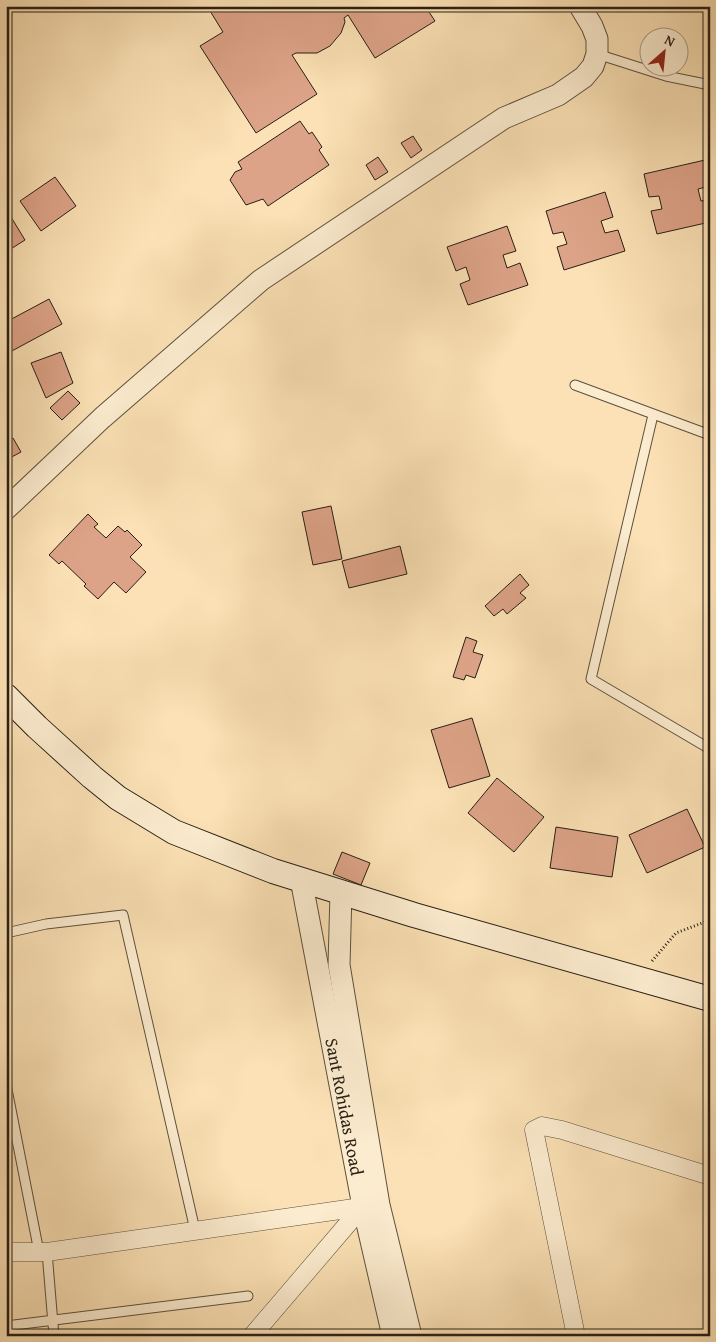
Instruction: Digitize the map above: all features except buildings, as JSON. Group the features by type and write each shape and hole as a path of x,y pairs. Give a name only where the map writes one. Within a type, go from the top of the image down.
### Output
{"main road":[{"path":"6,696 92,777 150,819 174,832 272,872 301,878 341,892 710,999"}],"street":[{"path":"6,509 102,418 260,280 504,118 572,86 584,77 593,66 597,54 594,33 580,6"},
{"name":"Sant Rohidas Road","path":"301,878 371,1205 393,1336"},
{"path":"341,892 339,965 371,1205 411,1336"},
{"path":"576,1336 534,1130 542,1126 562,1130 710,1176"},
{"path":"6,1252 43,1252 371,1205"},
{"path":"252,1336 371,1205"}],"lane":[{"path":"597,54 666,76 710,85"},
{"path":"575,385 653,416 710,435"},
{"path":"653,416 591,679 710,749"},
{"path":"6,933 46,924 123,915 195,1230"},
{"path":"6,1084 43,1252 54,1336"},
{"path":"6,1326 52,1322 248,1296"}],"path":[{"path":"638,979 676,933 710,920"}]}
